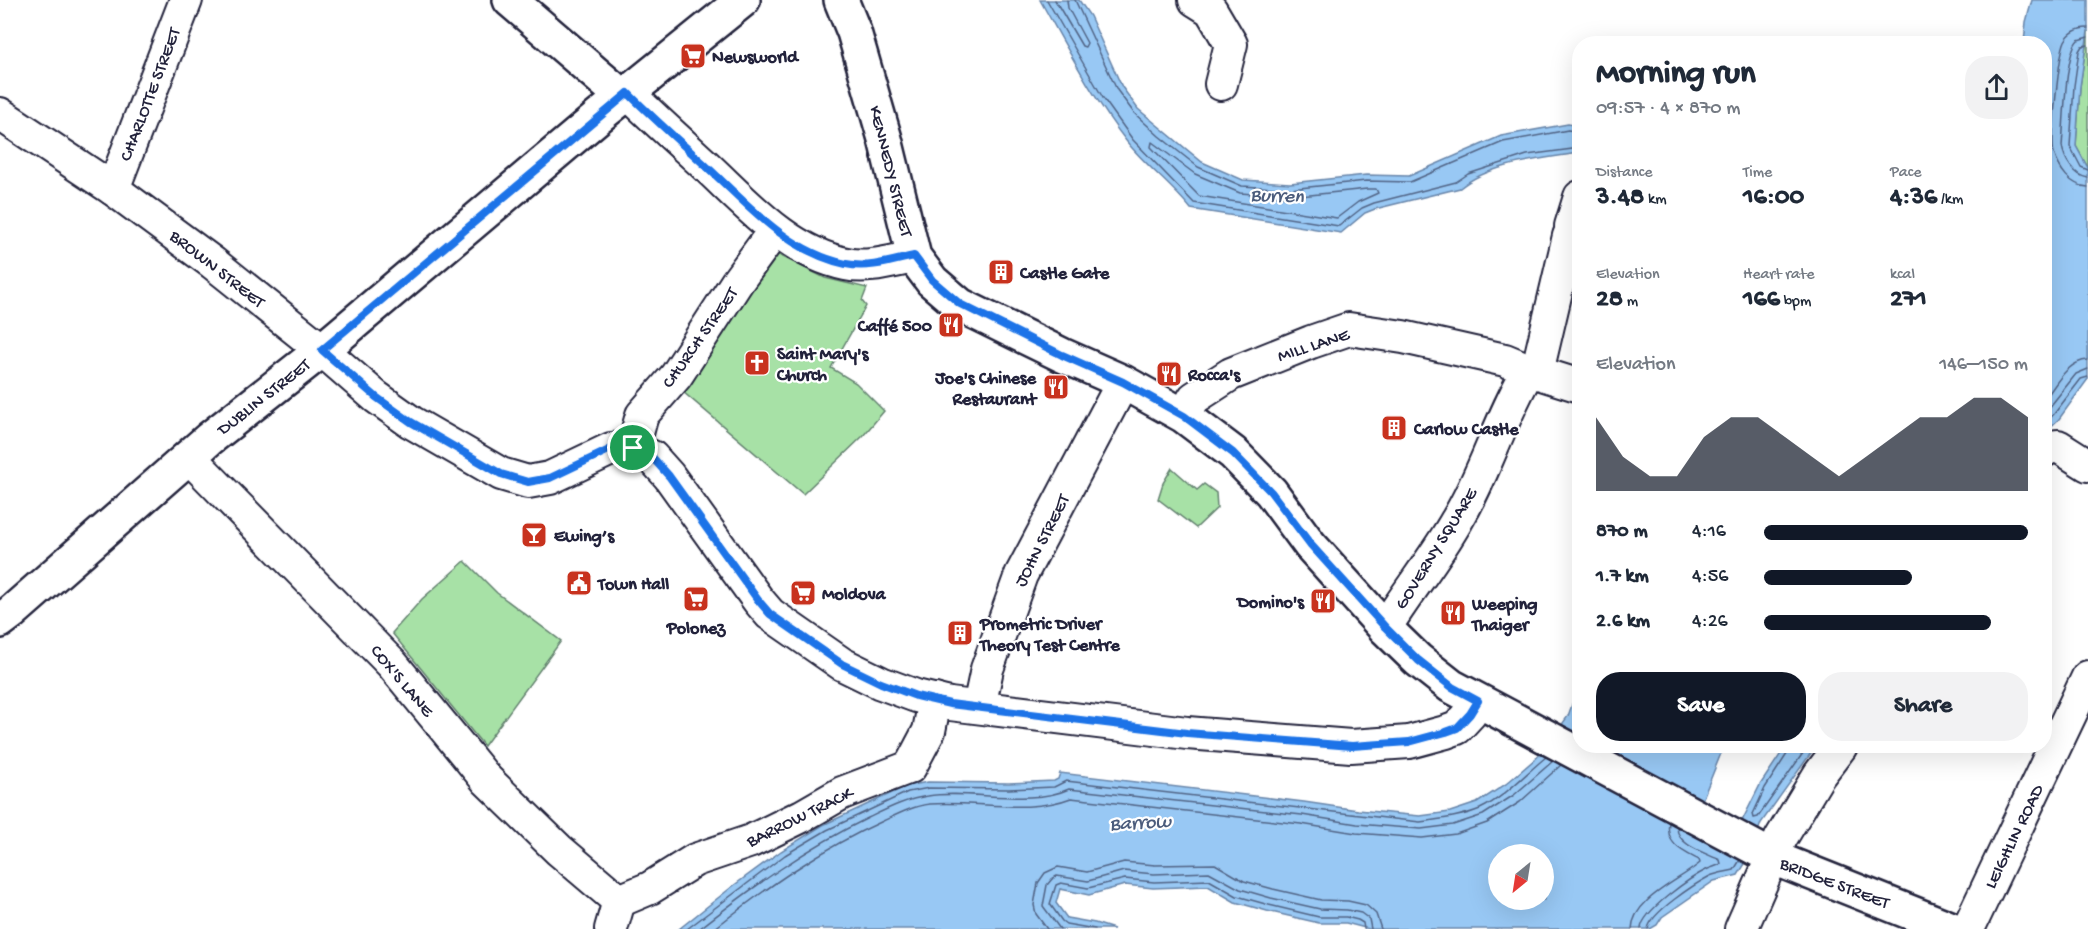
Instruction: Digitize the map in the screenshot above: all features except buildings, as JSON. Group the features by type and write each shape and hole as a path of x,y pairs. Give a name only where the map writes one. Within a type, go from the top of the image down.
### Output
{"main road":[{"path":"510,0 626,95"},
{"name":"DUBLIN STREET","path":"4,615 209,439 322,350 743,0"},
{"name":"KENNEDY STREET","path":"841,0 854,32 885,139 914,256 932,280 960,304 1062,355 1123,382 1184,416 1233,453 1271,492 1311,545 1385,627 1418,660 1465,694"},
{"name":"BRIDGE STREET","path":"1465,694 1572,751"},
{"name":"BRIDGE STREET","path":"1576,753 1763,853 1952,929"}],"street":[{"name":"CHARLOTTE STREET","path":"113,189 186,0"},
{"path":"1195,0 1211,10 1231,44 1221,84"},
{"path":"626,95 775,230 808,251 848,265 875,265 914,256"},
{"name":"BROWN STREET","path":"0,114 113,189 222,270 322,350 376,397 411,422 501,474 528,482 550,478 611,449 633,448"},
{"name":"GOVERNY SQUARE","path":"1385,627 1457,520 1482,473 1520,385 1533,371 1572,224"},
{"name":"CHURCH STREET","path":"633,448 642,414 676,376 737,282 775,230"},
{"name":"MILL LANE","path":"1184,416 1194,398 1231,374 1349,329 1403,337 1505,360 1572,383"},
{"name":"JOHN STREET","path":"979,707 987,669 1021,575 1123,382"},
{"path":"633,448 652,457 669,476 770,614 842,664 881,683 935,700 1187,733 1352,746 1409,742 1457,728 1470,714 1465,694"},
{"path":"2052,448 2088,465"},
{"name":"COX'S LANE","path":"189,457 392,664 487,780 559,850 615,915"},
{"name":"LEIGHLIN ROAD","path":"2052,753 2088,677"},
{"name":"BARROW TRACK","path":"615,915 650,888 695,860 751,841 842,793 910,766 929,731 935,700"},
{"path":"1741,929 1763,853 1781,838 1819,775 1836,753"},
{"name":"LEIGHLIN ROAD","path":"1968,929 2052,753"}],"green space":[{"path":"2088,31 2088,168 2076,146 2080,87"},
{"path":"779,255 825,278 867,288 862,301 866,306 831,368 856,383 884,411 863,436 803,494 682,391 772,256"},
{"path":"1172,468 1197,490 1204,484 1216,493 1217,508 1196,528 1158,499 1163,483"},
{"path":"465,561 497,593 561,641 484,746 392,633 422,599"}],"water":[{"name":"Burren","path":"1040,0 1079,0 1090,16 1122,87 1138,109 1202,162 1243,180 1290,183 1366,175 1409,176 1501,136 1568,124 1572,125 1572,154 1517,163 1486,173 1460,188 1375,209 1365,213 1341,233 1191,209 1134,151 1081,72"},
{"path":"2032,0 2088,0 2088,31 2080,87 2076,146 2088,168 2088,379 2052,426 2052,36 2025,36"},
{"name":"Barrow","path":"1572,705 1572,753 1721,753 1690,830 1728,849 1760,785 1781,753 1811,753 1761,823 1748,859 1738,875 1714,881 1662,917 1657,925 1650,929 1369,929 1346,923 1319,923 1267,911 1235,902 1208,886 1153,888 1125,885 1089,895 1060,889 1056,903 1067,918 1114,929 679,929 781,851 823,825 907,786 928,782 1054,781 1058,779 1060,773 1420,816 1450,812 1477,803 1506,784 1542,753 1568,716"}],"place":[{"name":"Newsworld","path":"693,56"},
{"name":"Castle Gate","path":"1001,272"},
{"name":"Caffé 500","path":"951,325"},
{"name":"Saint Mary's Church","path":"757,363"},
{"name":"Rocca's","path":"1169,374"},
{"name":"Joe's Chinese Restaurant","path":"1056,387"},
{"name":"Carlow Castle","path":"1394,428"},
{"name":"Ewing’s","path":"534,535"},
{"name":"Town Hall","path":"579,583"},
{"name":"Moldova","path":"803,593"},
{"name":"Polonez","path":"696,599"},
{"name":"Domino's","path":"1323,601"},
{"name":"Weeping Thaiger","path":"1453,613"},
{"name":"Prometric Driver Theory Test Centre","path":"960,633"}],"route":[{"path":"628,93 775,230 808,251 848,265 875,265 914,256 932,280 960,304 1062,355 1123,382 1184,416 1233,453 1271,492 1311,545 1418,660 1452,687 1478,701 1457,728 1446,732 1409,742 1352,746 1187,733 950,704 916,696 881,683 842,664 770,614 669,476 652,457 633,448 611,449 550,478 528,482 501,474 411,422 376,397 322,350 628,93"}]}
